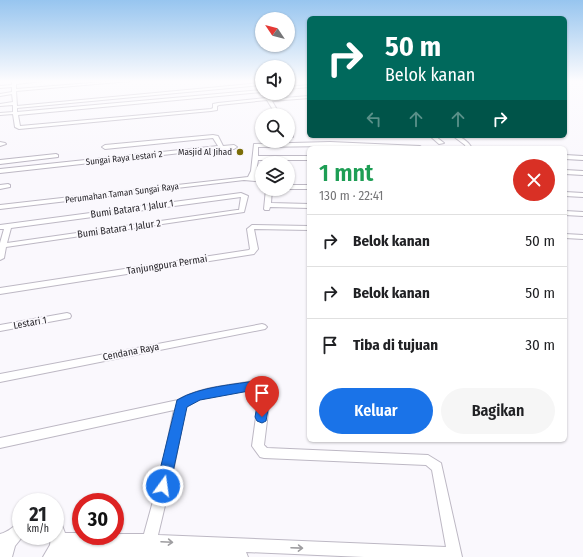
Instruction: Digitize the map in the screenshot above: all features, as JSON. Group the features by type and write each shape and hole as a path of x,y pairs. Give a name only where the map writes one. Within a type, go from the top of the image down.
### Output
{"street":[{"path":"15,107 17,128 212,110 215,109 215,107"},
{"path":"0,114 84,107"},
{"name":"Sungai Raya Lestari 2","path":"0,171 221,147 216,137 213,136 105,147"},
{"path":"435,138 441,143"},
{"path":"458,138 468,146"},
{"path":"255,156 256,145 352,146"},
{"path":"219,148 234,147"},
{"path":"0,162 56,156"},
{"path":"567,157 583,158"},
{"path":"250,176 255,158"},
{"path":"295,158 307,158"},
{"path":"567,172 583,173"},
{"name":"Perumahan Taman Sungai Raya","path":"0,207 250,176 255,177"},
{"path":"0,187 8,186"},
{"path":"295,187 307,187"},
{"path":"567,193 583,195"},
{"name":"Bumi Batara 1 Jalur 1","path":"4,227 240,195 245,196 242,211 237,212"},
{"path":"269,196 268,207 307,206"},
{"name":"Bumi Batara 1 Jalur 2","path":"1,246 237,212"},
{"path":"567,213 583,214"},
{"path":"0,258 4,227"},
{"name":"Tanjungpura Permai","path":"0,290 251,252 254,249 250,229 252,227 307,228"},
{"path":"567,236 583,237"},
{"name":"Lestari 1","path":"0,328 64,317"},
{"name":"Cendana Raya","path":"0,378 262,327"},
{"path":"0,443 181,404 200,395 261,384 266,388 258,446 264,453 428,460 436,467 455,556 54,549"},
{"path":"147,550 167,472 181,404"},
{"path":"5,557 5,550 11,535"},
{"path":"147,550 241,557"}],"place":[{"name":"Masjid Al Jihad","path":"240,152"}],"route":[{"path":"163,486 177,429 181,404 200,395 261,384 266,388 262,417"}]}
